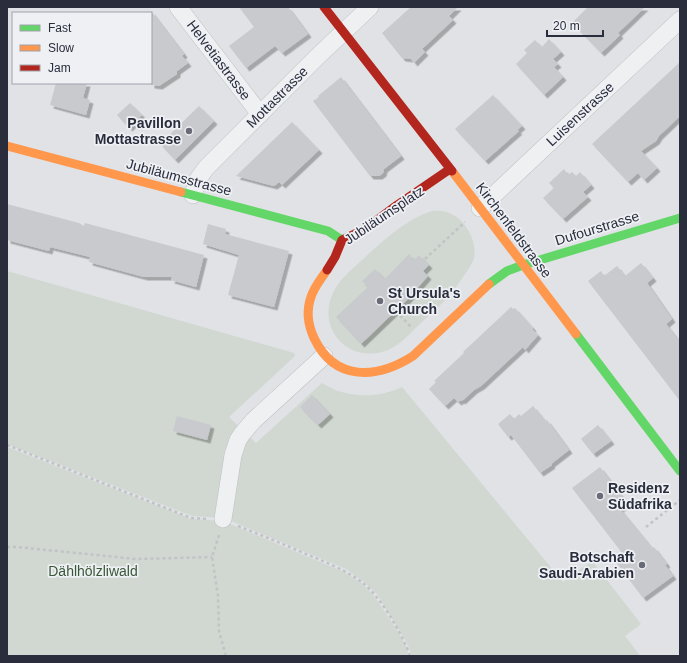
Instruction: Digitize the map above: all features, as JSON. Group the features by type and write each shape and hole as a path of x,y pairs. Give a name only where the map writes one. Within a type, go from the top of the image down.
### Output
{"street":[{"name":"Helvetiastrasse","path":"178,7 260,114"},
{"name":"Kirchenfeldstrasse","path":"324,7 480,208 680,471"},
{"name":"Mottastrasse","path":"193,195 198,179 206,168 370,7"},
{"name":"Luisenstrasse","path":"480,208 680,20"},
{"name":"Jubiläumsstrasse","path":"7,146 328,231 342,240"},
{"name":"Jubiläumsplatz","path":"450,169 393,208 365,230 342,240 334,261 320,278 312,292 309,304 308,317 310,331 324,356 342,368 360,373 378,372 400,365 413,356 492,282 507,271 523,265"},
{"name":"Dufourstrasse","path":"523,265 680,218"},
{"path":"224,520 233,455 238,440 253,421 324,356"}],"path":[{"path":"425,259 466,221"},
{"path":"396,311 416,333"},
{"path":"7,445 191,518 224,520 345,571 363,583 375,595 398,629 406,643 410,656"},
{"path":"646,526 680,500"},
{"path":"224,520 212,557 218,596 219,631 226,656"},
{"path":"7,547 136,559 212,557"}],"green space":[{"path":"432,211 450,213 461,221 467,228 473,240 474,249 474,258 470,267 443,303 398,344 388,350 374,353 361,353 349,348 340,341 333,331 329,320 329,307 335,288 349,272 394,232 412,220"},
{"path":"7,271 294,353 295,356 229,417 256,443 322,383 343,393 360,395 386,393 402,387 563,582 592,561 641,624 625,636 640,656 412,656 407,643 377,594 346,569 224,518 192,516 7,444"},
{"name":"Dählhölzliwald","path":"7,447 191,519 223,521 344,572 363,584 374,596 397,630 405,644 409,656 7,656"}],"building":[{"path":"239,7 288,7 308,34 282,53 275,46 246,68 229,46 254,27"},
{"path":"411,7 458,7 449,16 453,20 422,49 425,52 414,63 411,59 402,58 382,33"},
{"path":"588,7 645,7 618,33 620,35 601,53 572,23"},
{"path":"152,12 184,54 182,56 188,63 177,71 177,74 159,86 151,85"},
{"path":"549,39 561,52 553,59 558,64 554,67 563,77 544,95 516,64 527,53 524,50 535,40 542,47"},
{"path":"680,62 680,116 659,136 656,141 641,151 657,168 644,180 638,173 628,182 592,144"},
{"path":"341,77 401,156 384,169 383,173 379,176 370,176 313,101"},
{"path":"56,84 87,84 83,98 90,100 86,115 50,105"},
{"path":"493,95 522,126 517,130 519,131 485,161 455,129"},
{"path":"130,103 142,115 129,128 117,115"},
{"name":"Pavillon Mottastrasse","path":"199,106 214,121 175,160 160,144"},
{"path":"292,122 319,150 282,185 279,182 274,186 236,176"},
{"path":"564,169 568,175 572,172 576,176 580,172 591,185 583,192 588,197 563,219 543,198 554,188 549,183"},
{"path":"7,204 79,223 84,226 85,223 204,255 196,287 171,280 172,277 144,277 89,262 90,257 50,247 49,251 7,240"},
{"path":"208,224 226,229 225,234 289,251 274,307 228,295 239,255 203,244"},
{"name":"St Ursula's Church","path":"409,254 414,260 419,255 429,265 423,271 428,276 408,299 361,344 336,317 368,287 362,281 375,269 385,279"},
{"path":"641,263 653,278 647,283 672,319 666,324 680,342 680,401 588,281 601,271 604,276 617,266 625,276"},
{"path":"511,307 513,309 515,308 538,335 525,350 523,347 481,386 462,401 461,400 458,402 454,398 445,406 429,389 436,382 434,381"},
{"path":"312,395 330,414 318,425 300,407"},
{"path":"533,406 545,421 547,420 569,450 540,473 511,435 508,437 498,424 510,414 514,419 519,414 521,416"},
{"path":"177,416 211,425 207,440 173,431"},
{"path":"598,425 611,441 593,454 581,439"},
{"path":"600,467 627,503 620,509 652,548 654,547 667,564 665,565 673,576 643,598 615,561 623,554 572,488"}],"traffic: fast":[{"path":"181,192 328,231 342,240"},
{"path":"489,284 507,271 523,265 680,218"},
{"path":"576,334 680,471"}],"traffic: slow":[{"path":"7,146 181,192"},
{"path":"452,171 576,334"},
{"path":"327,270 312,293 309,302 308,318 310,328 314,338 323,352 333,363 345,369 358,372 371,372 385,369 399,364 413,356 489,284"}],"traffic: jam":[{"path":"324,7 452,171"},
{"path":"327,270 335,257 342,240 365,229 450,169"}],"place":[{"name":"Pavillon Mottastrasse","path":"189,131"},
{"name":"St Ursula's Church","path":"380,301"},
{"name":"Residenz Südafrika","path":"600,496"},
{"name":"Botschaft Saudi-Arabien","path":"642,565"}]}
